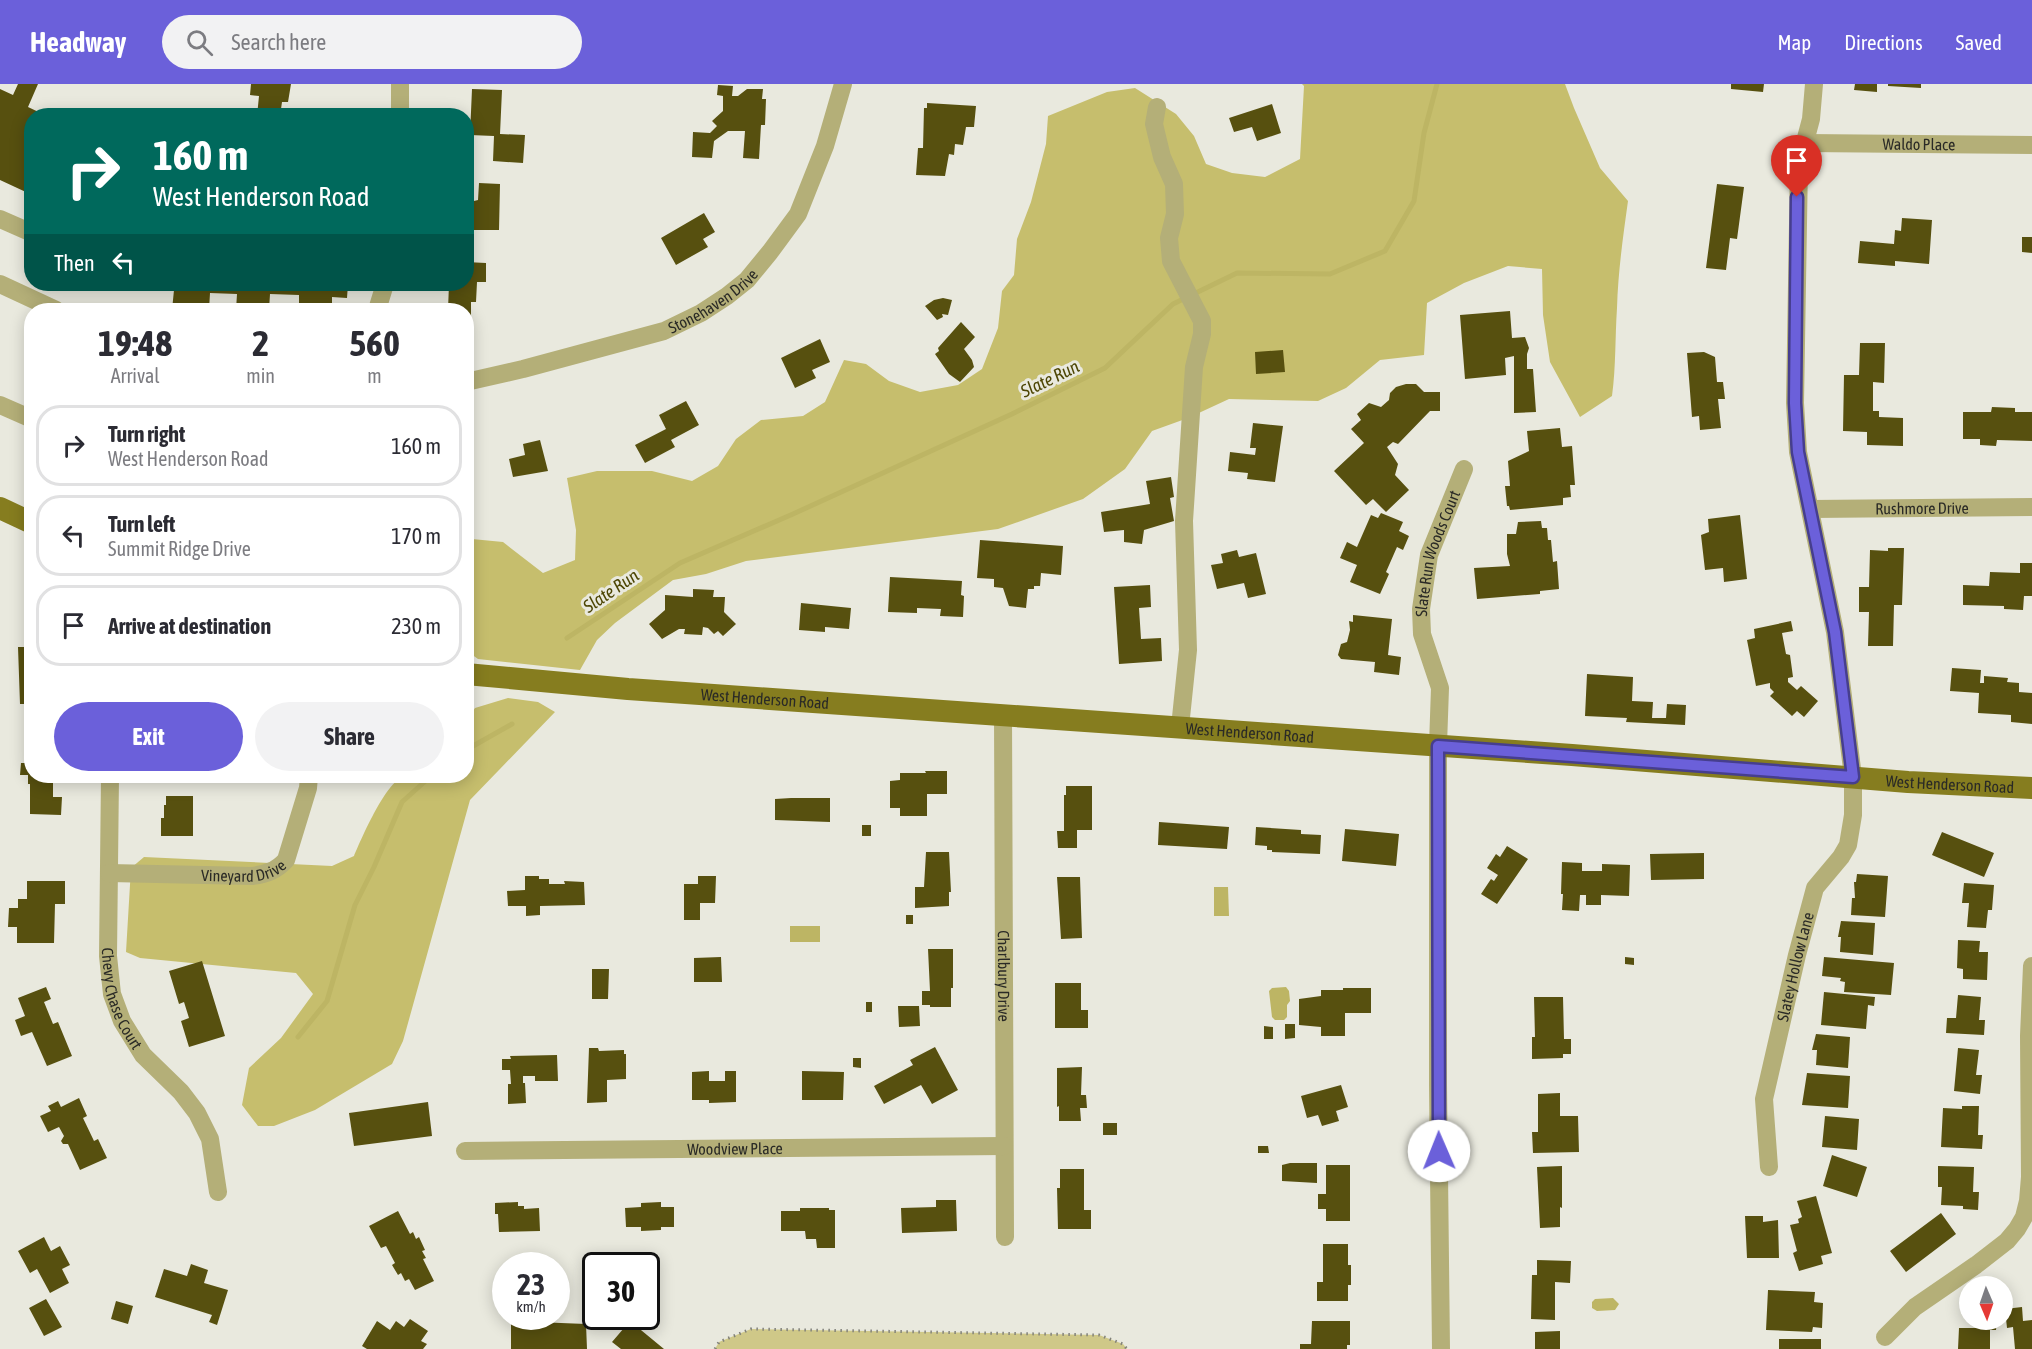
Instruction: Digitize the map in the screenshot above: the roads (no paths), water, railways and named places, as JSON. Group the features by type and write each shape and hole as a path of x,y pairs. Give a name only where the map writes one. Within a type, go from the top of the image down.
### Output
{"main road":[{"path":"0,508 24,519"},
{"name":"West Henderson Road","path":"474,675 628,689 2032,788"}],"street":[{"path":"400,84 400,108"},
{"name":"Stonehaven Drive","path":"474,380 664,331 701,313 747,280 798,214 825,146 843,84"},
{"name":"Slatey Hollow Lane","path":"1769,1167 1764,1100 1797,955 1815,888 1848,845 1853,815 1853,777 1835,632 1798,452 1795,403 1797,197 1799,164 1811,119 1814,84"},
{"path":"1157,107 1154,124 1162,157 1174,184 1175,214 1169,238 1171,261 1202,321 1202,334 1194,367 1184,520 1188,650 1180,727"},
{"name":"Waldo Place","path":"1805,143 2032,145"},
{"path":"0,219 24,230"},
{"path":"0,285 40,303"},
{"path":"0,405 24,416"},
{"name":"Slate Run Woods Court","path":"1441,1349 1438,746 1440,688 1422,634 1421,609 1430,555 1464,469"},
{"name":"Rushmore Drive","path":"1811,509 2032,507"},
{"name":"Charlbury Drive","path":"1003,715 1005,1237"},
{"name":"Chevy Chase Court","path":"110,783 108,956 112,994 122,1021 142,1055 181,1092 197,1113 210,1139 218,1192"},
{"name":"Vineyard Drive","path":"108,873 252,876 278,869 286,860 308,783"},
{"path":"1885,1337 1915,1307 2007,1241 2025,1233 2024,1217 2030,1177 2029,1036 2032,966"},
{"name":"Woodview Place","path":"465,1152 1004,1146"}],"waterway":[{"name":"Slate Run","path":"567,638 680,563 1012,414 1105,368 1173,304 1237,273 1330,274 1385,251 1414,201 1424,133 1437,84"},
{"name":"Slate Run","path":"474,745 512,724"},
{"name":"Slate Run","path":"298,1037 327,1001 355,905 402,802 423,783"}]}
